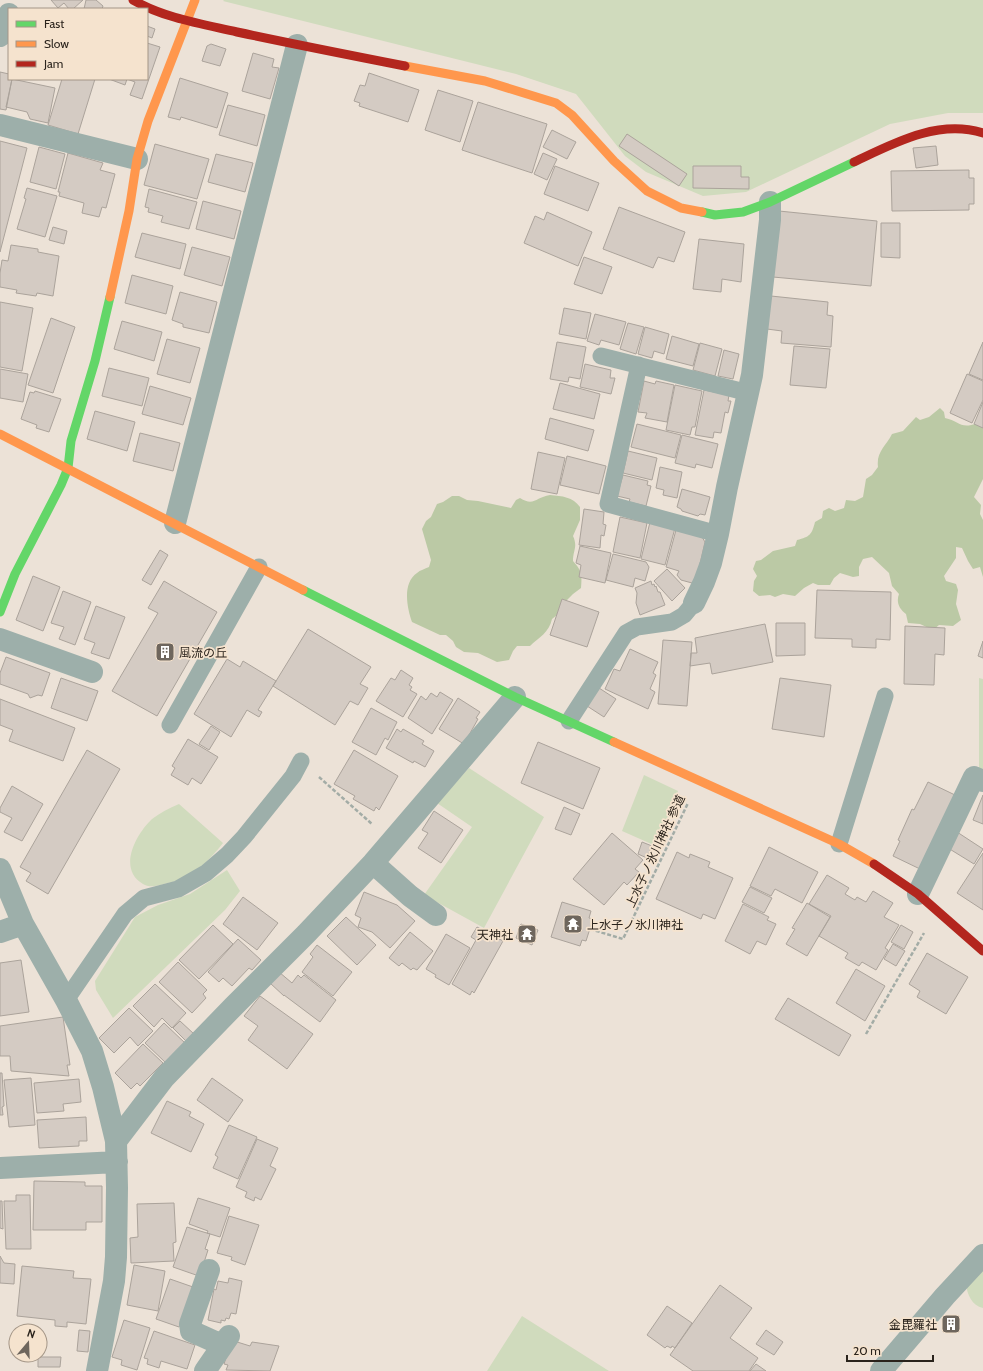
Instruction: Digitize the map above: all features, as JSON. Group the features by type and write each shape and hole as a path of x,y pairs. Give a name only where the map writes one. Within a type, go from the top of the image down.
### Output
{"street":[{"path":"133,0 145,7 188,21 298,45 485,81 556,103 572,114 614,161 647,191 681,208 714,215 743,212 770,202 898,141 935,130 974,130 983,133"},
{"path":"0,612 15,574 61,485 68,468 71,441 99,346 129,210 137,159 148,121 195,0"},
{"path":"0,36 8,16"},
{"path":"175,523 298,45"},
{"path":"0,125 137,159"},
{"path":"694,603 711,563 753,367 770,220 770,202"},
{"path":"0,434 515,697 839,844 878,866 918,894 982,946"},
{"path":"0,639 92,672"},
{"path":"0,1168 117,1151 164,1078 306,934 373,863 515,697"},
{"path":"918,894 974,777 983,781"},
{"path":"373,863 410,896 436,916"},
{"path":"0,869 23,924 66,1000 92,1051 103,1087 117,1151 116,1256 114,1281 97,1371"},
{"path":"0,932 23,924"},
{"path":"881,1371 945,1296 983,1255"},
{"path":"205,1371 226,1340 191,1331 190,1324 209,1270"}],"lane":[{"path":"601,356 748,393"},
{"path":"639,365 608,504 718,534"},
{"path":"170,725 259,567"},
{"path":"569,721 626,633 637,627 672,622 684,615 694,603"},
{"path":"839,844 885,696"},
{"path":"66,1000 125,914 144,898 178,889 206,873 227,855 244,838 293,776 301,760"}],"path":[{"path":"301,760 391,841"},
{"name":"上水子ノ氷川神社 参道","path":"590,929 623,939 698,781"},
{"path":"866,1034 938,910"}],"green space":[{"path":"983,0 983,113 948,113 890,124 746,192 703,196 646,172 625,156 576,94 516,74 223,1"},
{"path":"940,408 944,412 945,418 960,424 967,426 977,423 983,424 983,479 974,497 981,505 980,514 983,520 983,577 980,567 973,569 962,548 956,547 956,558 944,576 946,581 956,584 958,590 956,604 961,620 953,626 939,625 933,630 920,624 908,623 906,614 899,605 899,594 892,586 889,573 872,557 863,559 859,567 859,576 853,577 840,573 834,578 830,585 818,585 813,583 804,588 795,596 783,594 775,597 770,595 759,596 753,591 754,581 757,576 753,569 756,561 761,560 773,551 795,546 797,540 805,538 810,534 815,522 822,518 823,511 829,508 835,511 844,508 846,500 855,501 863,497 866,479 872,475 878,467 878,457 892,434 903,431 916,417 920,420 929,417"},
{"path":"550,495 571,499 580,507 580,520 573,536 575,546 573,561 580,571 581,588 564,603 562,611 552,619 549,628 530,646 517,646 509,660 497,662 478,653 464,652 456,647 453,641 446,635 440,635 412,622 407,603 409,583 412,577 429,567 431,560 422,529 426,521 431,517 437,504 452,496 459,496 467,500 511,508 516,500 520,498 525,501 532,502"},
{"path":"979,678 983,679 983,772 979,771"},
{"path":"469,768 544,817 484,928 424,895 472,827 437,803"},
{"path":"644,775 678,791 656,846 622,831"},
{"path":"179,804 223,843 205,863 184,878 156,886 145,885 135,878 131,870 130,861 135,842 140,833 152,819"},
{"path":"227,870 240,891 225,910 113,1018 96,990 95,981 135,917 158,905 190,894"},
{"path":"983,1266 983,1308 979,1307 973,1302 966,1284"},
{"path":"522,1316 609,1371 487,1371"}],"building":[{"path":"51,0 83,0 74,8 68,8 64,3 58,8"},
{"path":"86,0 96,0 103,6 102,8 84,8"},
{"path":"148,26 155,29 152,38 148,36"},
{"path":"148,43 160,47 142,99 130,95 135,82 130,80 148,80"},
{"path":"211,44 226,49 220,66 202,61 207,46"},
{"path":"253,53 274,59 272,67 279,68 270,99 242,91"},
{"path":"0,72 8,74 8,80 12,80 6,110 0,109"},
{"path":"369,73 419,90 408,122 359,106 360,103 354,101 360,85 365,86"},
{"path":"180,78 228,93 217,128 181,117 180,120 168,117"},
{"path":"12,80 55,88 48,123 30,119 27,112 6,107"},
{"path":"62,80 95,80 78,134 48,125"},
{"path":"112,80 127,80 125,85"},
{"path":"438,90 473,101 460,142 425,130"},
{"path":"478,102 547,124 532,173 462,150"},
{"path":"228,105 265,115 257,146 219,135"},
{"path":"552,130 576,142 567,159 543,147"},
{"path":"627,134 687,174 679,186 619,146"},
{"path":"0,141 27,148 0,252"},
{"path":"155,144 209,159 197,199 144,185"},
{"path":"936,146 938,165 916,168 913,148"},
{"path":"39,147 65,154 56,189 30,182"},
{"path":"68,153 103,163 100,170 115,174 106,208 102,207 99,217 82,213 84,203 59,196 60,192 58,192"},
{"path":"543,153 557,159 547,180 534,174"},
{"path":"216,154 253,163 245,192 208,182"},
{"path":"555,166 599,183 588,211 544,194"},
{"path":"693,166 741,166 741,177 749,177 749,189 693,188"},
{"path":"969,170 969,178 974,178 974,204 969,204 969,210 892,211 891,171"},
{"path":"27,188 57,196 45,237 17,229 26,199 24,198"},
{"path":"149,189 197,202 189,229 161,222 163,216 148,212 149,208 145,207"},
{"path":"203,201 241,211 234,239 196,229"},
{"path":"619,207 685,232 674,262 658,257 653,268 603,249"},
{"path":"779,211 877,221 871,286 773,277"},
{"path":"547,212 592,232 578,266 524,243 535,216 544,220"},
{"path":"881,223 900,223 900,258 881,257"},
{"path":"53,227 67,231 64,244 49,240"},
{"path":"142,233 186,244 180,269 135,257"},
{"path":"699,239 744,244 741,282 722,279 721,292 693,289"},
{"path":"11,245 38,249 38,252 59,256 53,296 37,293 36,296 16,293 17,290 0,287 2,260 8,261"},
{"path":"192,247 230,257 222,286 184,275"},
{"path":"584,257 612,267 602,294 574,284"},
{"path":"132,275 173,286 166,314 125,303"},
{"path":"180,292 217,302 209,333 183,327 183,324 172,320"},
{"path":"771,296 828,302 827,315 833,316 831,347 781,343 782,331 767,329"},
{"path":"0,302 33,308 22,371 0,367"},
{"path":"564,308 591,313 586,339 559,334"},
{"path":"595,314 626,322 619,345 601,340 599,345 587,341"},
{"path":"51,318 75,327 53,393 28,385"},
{"path":"122,321 162,332 154,361 114,349"},
{"path":"628,323 644,327 636,354 620,349"},
{"path":"645,327 669,334 664,354 654,351 652,358 638,354"},
{"path":"672,336 699,344 693,366 666,359"},
{"path":"167,339 200,348 190,383 157,374"},
{"path":"557,342 586,347 580,379 569,377 568,382 550,379"},
{"path":"983,342 983,380 969,374"},
{"path":"700,343 722,349 715,376 693,370"},
{"path":"794,346 830,349 826,388 790,385"},
{"path":"724,350 739,354 733,379 718,376"},
{"path":"585,364 611,370 610,378 615,378 611,394 580,387"},
{"path":"109,368 149,378 142,406 102,396"},
{"path":"0,369 28,374 23,402 0,398"},
{"path":"967,374 983,381 983,400 972,423 950,413"},
{"path":"644,381 655,384 656,381 674,385 667,422 645,418 647,413 638,412"},
{"path":"560,383 600,394 594,419 553,409"},
{"path":"675,385 702,391 695,427 692,427 690,435 666,430"},
{"path":"150,386 191,398 183,425 142,414"},
{"path":"704,390 729,395 728,401 731,401 728,413 725,412 721,433 714,432 713,438 695,435"},
{"path":"35,391 61,399 49,432 36,428 37,425 21,419 30,392 34,393"},
{"path":"983,402 983,428 974,424"},
{"path":"95,411 135,422 127,451 87,439"},
{"path":"550,418 594,430 588,451 545,439"},
{"path":"637,424 681,435 675,458 631,447"},
{"path":"140,433 180,443 173,471 133,461"},
{"path":"682,435 718,444 712,468 696,464 695,468 675,463"},
{"path":"628,451 657,458 652,480 623,473"},
{"path":"538,452 565,458 557,494 531,489"},
{"path":"567,456 606,466 599,494 560,485"},
{"path":"660,467 682,472 677,498 663,495 664,490 656,488"},
{"path":"623,475 648,481 647,485 651,486 646,506 629,502 630,499 617,496"},
{"path":"682,489 710,497 705,515 700,514 698,516 682,511 677,507"},
{"path":"584,509 604,512 603,524 606,525 604,536 601,535 600,548 579,545"},
{"path":"620,517 647,523 640,558 613,552"},
{"path":"650,522 675,528 665,565 641,559"},
{"path":"676,530 702,537 705,542 696,581 692,583 681,580 677,575 679,571 666,567"},
{"path":"580,546 611,553 605,583 579,577 581,565 576,563"},
{"path":"160,550 168,555 151,585 142,580"},
{"path":"613,554 646,562 649,567 645,581 635,578 633,587 606,580"},
{"path":"667,569 685,588 672,601 654,581"},
{"path":"33,576 60,587 43,631 16,620"},
{"name":"風流の丘","path":"164,581 217,612 157,716 112,691 158,613 148,608"},
{"path":"651,581 652,585 654,584 658,592 660,592 665,605 640,615 636,603 637,593 635,588"},
{"path":"817,590 891,592 890,640 876,639 876,648 852,647 852,639 815,638"},
{"path":"63,591 91,602 75,645 59,639 64,627 51,623"},
{"path":"562,599 599,612 587,647 550,635"},
{"path":"96,606 125,617 109,659 91,653 95,643 84,639"},
{"path":"776,623 805,623 805,655 776,656"},
{"path":"765,624 773,662 712,674 710,663 690,666 691,653 697,653 695,638"},
{"path":"905,626 945,628 944,655 935,654 934,685 904,684"},
{"path":"308,629 371,667 360,684 368,688 358,705 350,701 335,725 273,686"},
{"path":"663,640 692,642 687,706 658,704"},
{"path":"983,641 983,658 978,656"},
{"path":"630,649 658,662 653,673 656,675 650,689 655,692 648,709 605,689 614,669 620,671"},
{"path":"6,657 50,673 42,696 38,695 30,698 28,694 0,684 0,673"},
{"path":"227,659 240,667 243,661 276,681 258,710 262,712 259,717 247,710 231,737 194,714"},
{"path":"401,670 413,678 409,685 412,687 410,690 417,694 403,717 376,701 391,678 395,680"},
{"path":"61,678 98,691 87,721 51,708"},
{"path":"780,678 831,685 824,737 772,729"},
{"path":"599,688 616,699 604,717 587,706"},
{"path":"440,692 453,700 432,734 408,718 421,696 426,700 431,693 437,697"},
{"path":"458,698 480,712 476,718 478,719 464,744 439,729"},
{"path":"0,699 75,728 63,761 9,741 13,730 0,725"},
{"path":"371,708 397,722 388,740 385,738 376,755 352,742"},
{"path":"211,726 220,732 209,750 199,744"},
{"path":"397,729 401,732 403,729 424,741 422,744 434,751 425,767 414,761 413,763 386,748"},
{"path":"188,739 218,757 201,784 192,778 188,785 171,775 175,768 172,766"},
{"path":"538,742 600,768 583,809 521,783"},
{"path":"87,750 120,769 48,894 26,881 31,873 20,867"},
{"path":"354,750 398,776 379,810 376,807 374,811 353,799 355,796 334,784"},
{"path":"928,782 955,795 920,869 893,856 900,841 898,840 912,809 914,810"},
{"path":"12,786 43,804 22,841 4,832 12,818 0,812 0,808"},
{"path":"983,795 983,824 973,820"},
{"path":"564,807 580,814 571,835 555,829"},
{"path":"434,811 463,830 441,863 418,848 428,833 422,830"},
{"path":"957,832 983,849 974,864 948,848"},
{"path":"612,833 643,860 635,869 639,872 627,885 624,882 604,905 573,879"},
{"path":"642,842 652,846 647,858 638,854"},
{"path":"769,847 818,872 802,903 775,889 771,896 750,886"},
{"path":"677,852 689,858 690,854 710,862 708,867 733,878 715,919 703,914 701,919 656,899"},
{"path":"983,853 983,910 957,893"},
{"path":"827,875 849,888 845,894 855,900 857,897 866,902 873,891 893,903 884,917 899,925 885,948 888,950 876,970 862,962 859,966 845,958 848,953 819,936 831,916 809,904"},
{"path":"750,887 772,898 764,913 742,902"},
{"path":"364,892 397,905 415,921 390,948 372,932 358,927 361,918 355,915"},
{"path":"243,897 278,923 257,950 223,924"},
{"name":"上水子ノ氷川神社","path":"562,902 591,911 589,918 593,919 586,941 582,940 580,946 551,937"},
{"path":"807,903 830,917 807,956 786,944 795,929 792,928"},
{"path":"743,904 769,917 767,920 776,924 766,945 757,941 750,954 725,941"},
{"path":"346,917 376,945 357,965 327,936"},
{"name":"天神社","path":"521,924 538,930 532,945 516,938"},
{"path":"213,925 233,944 199,979 179,960"},
{"path":"901,925 913,932 904,949 891,942"},
{"path":"477,927 503,941 474,993 472,991 470,995 452,984 476,940 471,937"},
{"path":"410,932 433,951 417,970 413,968 411,970 402,963 399,966 389,958"},
{"path":"446,934 470,948 449,985 435,977 436,975 426,969"},
{"path":"238,939 261,960 252,970 249,968 232,986 223,978 219,982 208,972"},
{"path":"893,944 905,951 896,966 884,959"},
{"path":"317,945 352,972 333,996 302,972 313,957 310,954"},
{"path":"927,953 968,977 946,1014 917,997 920,991 909,984"},
{"path":"21,960 29,1012 0,1016 0,963"},
{"path":"178,962 207,990 203,994 206,998 192,1013 159,982"},
{"path":"856,969 885,986 865,1021 836,1003"},
{"path":"279,972 292,983 298,975 301,978 304,975 336,1000 320,1022 284,996 270,983"},
{"path":"155,984 186,1013 172,1028 162,1018 154,1027 133,1006"},
{"path":"260,996 313,1034 287,1069 248,1040 258,1026 244,1016"},
{"path":"788,998 851,1035 839,1056 775,1019"},
{"path":"129,1008 153,1031 138,1046 130,1037 114,1053 99,1038"},
{"path":"63,1017 70,1065 67,1065 69,1076 11,1071 10,1056 0,1056 0,1026"},
{"path":"180,1021 194,1034 187,1042 173,1028"},
{"path":"164,1023 185,1043 166,1063 145,1043"},
{"path":"143,1044 163,1063 140,1086 137,1083 131,1089 115,1073"},
{"path":"0,1073 2,1073 4,1106 2,1107 3,1115 0,1115"},
{"path":"31,1078 35,1125 9,1127 4,1080"},
{"path":"212,1078 243,1100 228,1122 197,1100"},
{"path":"79,1079 81,1102 63,1104 64,1111 37,1113 34,1083"},
{"path":"167,1101 191,1112 189,1116 204,1124 191,1152 151,1133"},
{"path":"86,1117 87,1141 79,1141 79,1146 39,1148 37,1120"},
{"path":"229,1125 257,1137 238,1179 213,1168 218,1157 215,1155"},
{"path":"257,1139 278,1148 270,1166 276,1169 261,1200 255,1197 254,1201 245,1197 247,1192 236,1187"},
{"path":"34,1181 85,1182 85,1186 102,1186 102,1222 86,1222 86,1230 33,1230"},
{"path":"16,1195 30,1195 31,1249 6,1249 4,1201 16,1201"},
{"path":"198,1198 230,1208 220,1237 207,1233 208,1231 189,1224"},
{"path":"0,1201 2,1201 3,1229 0,1228"},
{"path":"174,1203 176,1242 173,1243 174,1261 131,1263 130,1238 138,1237 137,1204"},
{"path":"229,1216 259,1225 245,1265 231,1260 232,1257 217,1253"},
{"path":"187,1227 210,1234 205,1249 208,1250 201,1272 196,1275 173,1267"},
{"path":"0,1256 4,1263 15,1264 14,1284 0,1283"},
{"path":"134,1265 165,1271 158,1311 127,1305"},
{"path":"22,1266 74,1271 73,1278 91,1279 86,1324 67,1322 67,1327 55,1326 55,1320 17,1316"},
{"path":"229,1278 242,1281 236,1314 231,1313 229,1319 226,1318 225,1321 221,1320 221,1323 208,1320 214,1289 216,1290 218,1281 228,1283"},
{"path":"170,1279 193,1287 179,1327 156,1319"},
{"path":"720,1285 752,1308 730,1338 758,1358 749,1371 693,1371 670,1355"},
{"path":"667,1306 692,1323 675,1348 672,1346 671,1348 667,1346 665,1348 647,1335"},
{"name":"金毘羅社","path":"949,1317 959,1325 953,1331 944,1323"},
{"path":"124,1320 150,1328 137,1370 121,1365 122,1360 112,1357"},
{"path":"79,1330 90,1331 88,1352 77,1351"},
{"path":"766,1330 783,1342 774,1355 756,1344"},
{"path":"154,1331 195,1345 187,1369 161,1361 159,1368 147,1364 148,1359 144,1358"},
{"path":"234,1341 250,1346 252,1342 279,1346 270,1371 226,1370 228,1365 224,1364 229,1348"},
{"path":"48,1357 61,1357 60,1367 38,1367 38,1363 48,1363"},
{"path":"756,1364 766,1371 750,1371"}],"traffic: fast":[{"path":"702,212 715,215 743,212 770,202 854,162"},
{"path":"0,612 15,574 61,485 68,468 71,441 95,361 110,297"},
{"path":"303,590 515,697 614,742"}],"traffic: slow":[{"path":"110,297 129,211 137,159 148,121 195,0"},
{"path":"405,66 485,81 556,103 572,115 614,161 647,191 681,208 702,212"},
{"path":"0,434 303,590"},
{"path":"614,742 839,844 874,864"}],"traffic: jam":[{"path":"133,0 170,16 197,23 405,66"},
{"path":"854,162 885,147 917,135 933,131 966,129 983,133"},
{"path":"874,864 918,894 983,951"}],"place":[{"name":"風流の丘","path":"165,652"},
{"name":"上水子ノ氷川神社","path":"573,924"},
{"name":"天神社","path":"527,934"},
{"name":"金毘羅社","path":"951,1324"}]}
